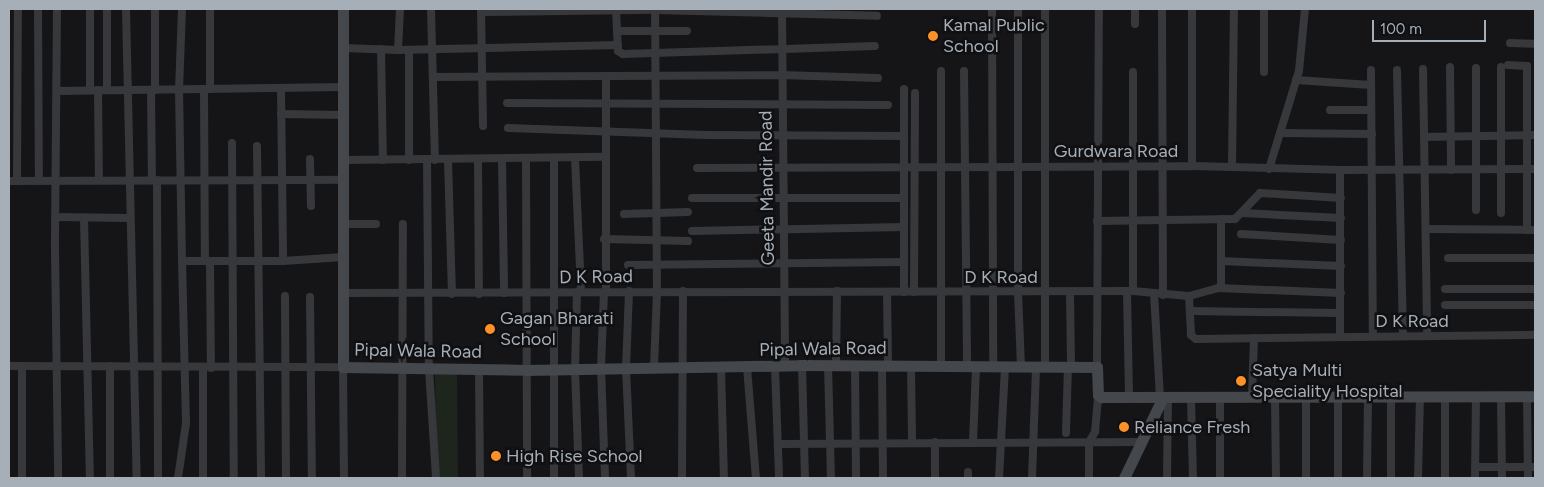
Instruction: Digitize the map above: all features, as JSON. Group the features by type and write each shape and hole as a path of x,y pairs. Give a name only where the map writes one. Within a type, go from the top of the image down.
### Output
{"street":[{"path":"18,9 18,156 13,181 258,180 282,182 344,180"},
{"path":"38,9 39,181"},
{"path":"57,9 58,478"},
{"path":"90,9 99,180"},
{"path":"107,9 108,90"},
{"path":"126,9 132,366 137,478"},
{"path":"155,9 153,90 158,478"},
{"path":"178,478 186,422 179,90 182,9"},
{"path":"203,478 207,368 207,261 204,180 210,9"},
{"path":"343,9 344,478"},
{"path":"398,50 400,9"},
{"path":"431,9 434,77 428,294 429,369 436,478"},
{"path":"654,367 657,291 655,9"},
{"path":"483,126 481,11 655,9 877,16"},
{"path":"992,9 992,292 999,366 999,478"},
{"path":"1018,9 1018,292 1021,366"},
{"path":"1032,478 1032,441 1040,367 1044,292 1045,9"},
{"path":"1089,478 1089,442 1096,432 1098,395 1097,166 1099,9"},
{"path":"1135,9 1135,24"},
{"path":"1162,9 1163,295"},
{"path":"1192,9 1192,166"},
{"path":"1232,167 1234,9"},
{"path":"1264,9 1264,72"},
{"path":"1269,169 1296,80 1305,9"},
{"path":"616,10 618,45 621,54 875,46"},
{"name":"Geeta Mandir Road","path":"779,478 783,291 781,168 782,12"},
{"path":"617,31 687,31"},
{"path":"1510,43 1535,44"},
{"path":"344,48 409,50 618,45"},
{"path":"381,49 383,160"},
{"path":"409,50 409,160"},
{"path":"1426,230 1531,230 1531,169 1526,135 1527,66 1505,66 1501,135 1501,213"},
{"path":"1450,67 1451,170"},
{"path":"1476,68 1476,210"},
{"path":"1423,69 1427,336"},
{"path":"941,70 941,366"},
{"path":"1371,70 1373,336"},
{"path":"1397,70 1403,336"},
{"path":"964,71 973,442"},
{"path":"1129,398 1133,218 1133,72"},
{"path":"434,77 782,75 878,78"},
{"path":"605,478 601,368 605,292 604,157 606,76"},
{"path":"1296,80 1371,85"},
{"path":"58,91 344,87"},
{"path":"281,89 283,261"},
{"path":"904,89 904,292"},
{"path":"914,292 915,93"},
{"path":"507,103 606,102 888,105"},
{"path":"1330,110 1371,110"},
{"path":"281,114 344,115"},
{"path":"508,128 904,136"},
{"path":"1280,133 1372,134"},
{"path":"1425,137 1535,135"},
{"path":"232,143 234,478"},
{"path":"258,146 261,478"},
{"path":"9,156 18,156"},
{"path":"344,160 502,160 604,157"},
{"path":"575,158 579,292 575,369 578,478"},
{"path":"310,159 310,206"},
{"path":"526,159 527,478"},
{"path":"554,159 554,478"},
{"path":"448,160 452,294"},
{"path":"478,160 479,294"},
{"path":"502,160 504,293"},
{"name":"Gurdwara Road","path":"696,168 1192,166 1340,170 1531,169"},
{"path":"1340,170 1340,336"},
{"path":"1097,221 1133,218 1235,219 1258,193 1341,198"},
{"path":"692,198 904,198"},
{"path":"624,214 688,212"},
{"path":"1242,213 1341,218"},
{"path":"56,217 129,218"},
{"path":"84,218 90,478"},
{"path":"1221,219 1221,288"},
{"path":"344,224 376,224"},
{"path":"402,478 403,224"},
{"path":"692,230 904,227"},
{"path":"1241,234 1341,240"},
{"path":"604,239 688,241"},
{"path":"182,261 283,261 344,257"},
{"path":"1448,258 1535,258"},
{"path":"628,265 783,261 904,262"},
{"path":"1221,261 1341,266"},
{"path":"1189,296 1221,288 1341,293"},
{"path":"1445,289 1535,289"},
{"path":"630,291 626,368 631,478"},
{"path":"682,478 683,291"},
{"name":"D K Road","path":"344,293 1130,291 1189,296 1194,338 1535,335"},
{"path":"831,478 829,443 837,292"},
{"path":"883,478 882,442 887,292"},
{"path":"1066,433 1070,367 1070,292"},
{"path":"1154,293 1163,398 1167,478"},
{"path":"285,296 286,478"},
{"path":"310,297 312,478"},
{"path":"1445,305 1535,305"},
{"path":"1190,311 1340,313"},
{"path":"1252,398 1254,338"},
{"path":"802,365 805,478"},
{"name":"Pipal Wala Road","path":"9,366 260,368 311,366 479,370 780,367 802,365 1098,367"},
{"path":"855,365 856,478"},
{"path":"22,366 22,478"},
{"path":"110,366 110,478"},
{"path":"911,366 912,442"},
{"path":"721,367 724,478"},
{"path":"748,367 756,478"},
{"path":"479,370 480,478"},
{"path":"1098,395 1129,398 1531,396 1531,467 1528,478"},
{"path":"1418,478 1420,397"},
{"path":"1445,397 1445,478"},
{"path":"1476,397 1476,478"},
{"path":"1502,397 1502,478"},
{"path":"1124,478 1163,398"},
{"path":"1191,398 1193,478"},
{"path":"1220,398 1220,478"},
{"path":"1275,398 1276,478"},
{"path":"1306,398 1306,478"},
{"path":"1338,398 1338,478"},
{"path":"1367,478 1368,398"},
{"path":"1391,398 1391,478"},
{"path":"779,444 1032,441 1141,442"},
{"path":"935,442 935,478"},
{"path":"1476,467 1531,467"}],"shaded area":[{"path":"435,374 457,374 458,478 436,478"}],"place":[{"name":"Kamal Public School","path":"933,36"},
{"name":"Gagan Bharati School","path":"490,329"},
{"name":"Satya Multi Speciality Hospital","path":"1241,381"},
{"name":"Reliance Fresh","path":"1124,427"},
{"name":"High Rise School","path":"496,456"}]}
